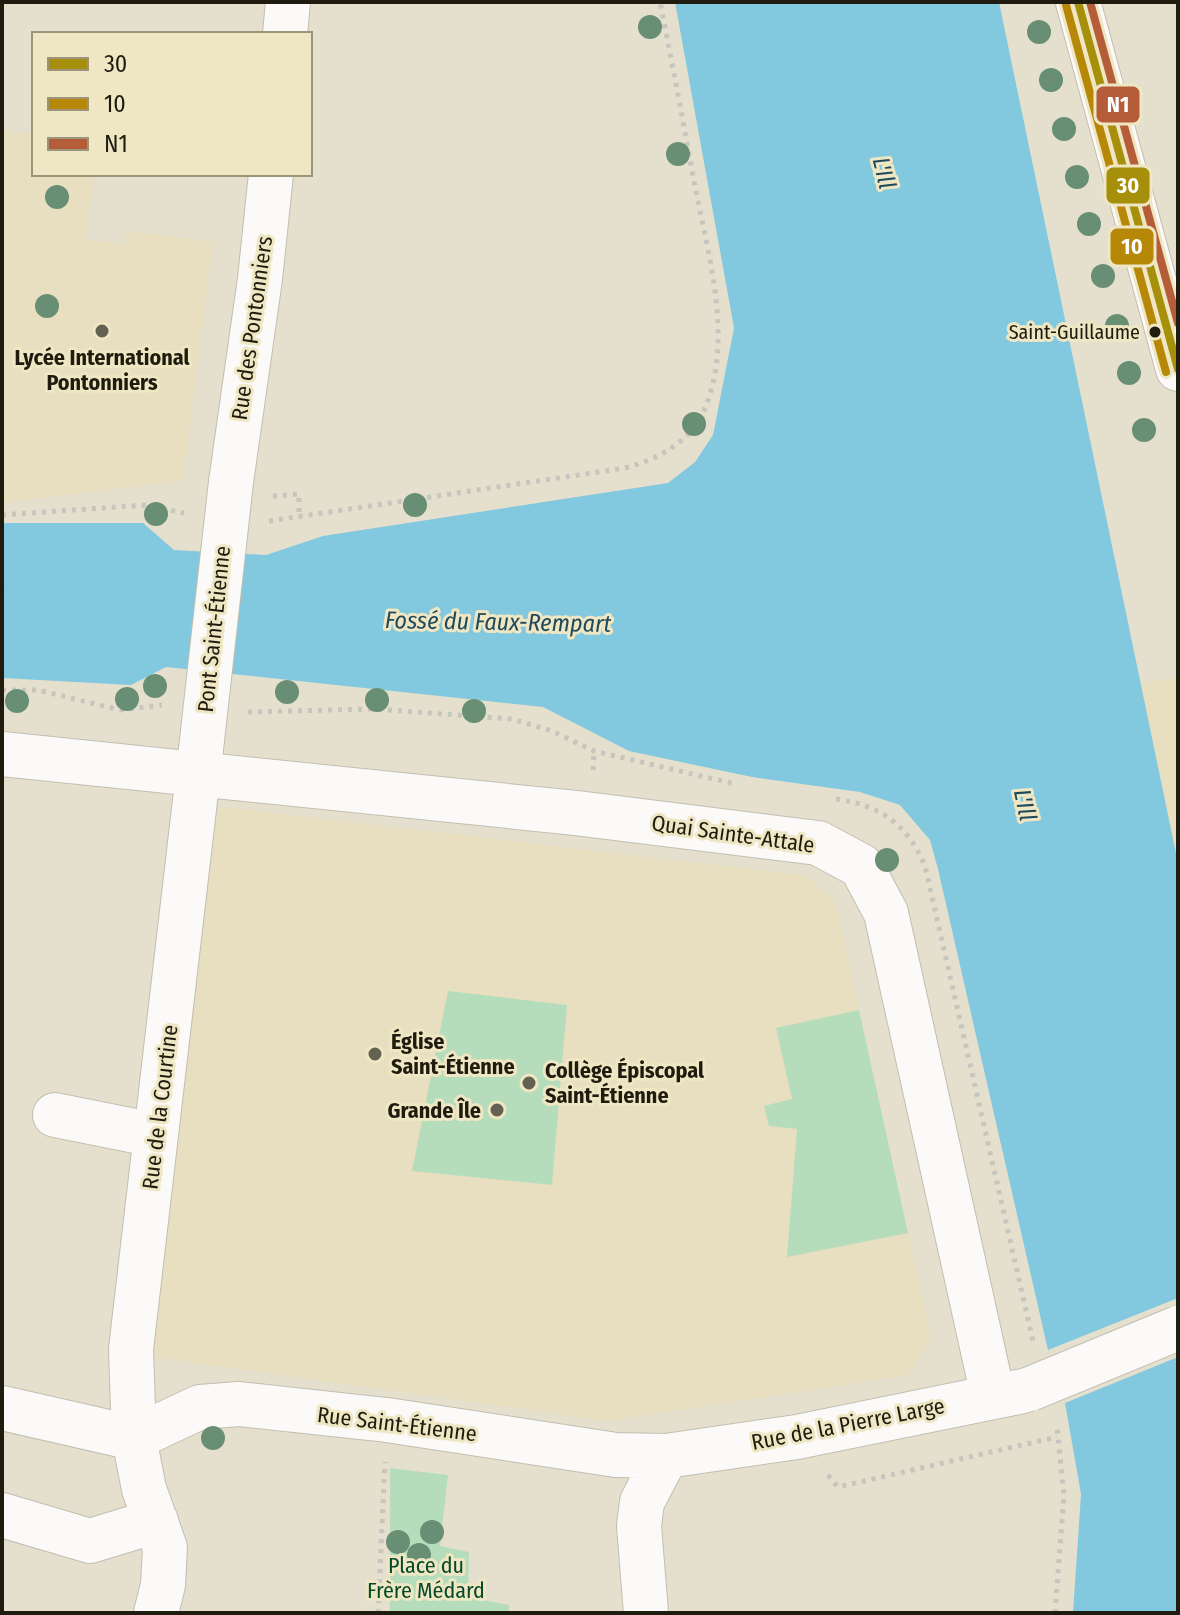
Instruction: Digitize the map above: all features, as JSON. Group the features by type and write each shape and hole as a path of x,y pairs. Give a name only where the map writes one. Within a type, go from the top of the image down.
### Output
{"street":[{"path":"1078,2 1178,369"},
{"name":"Rue des Pontonniers","path":"231,482 260,279 271,176"},
{"name":"Pont Saint-Étienne","path":"200,763 231,482"},
{"name":"Quai Sainte-Attale","path":"2,754 200,763 818,843 861,866 886,913 1026,1401"},
{"name":"Rue de la Courtine","path":"156,1613 163,1585 165,1548 144,1489 134,1438 131,1349 200,763"},
{"path":"55,1115 155,1135"},
{"name":"Rue de la Pierre Large","path":"666,1456 1026,1401 1178,1328"},
{"name":"Rue Saint-Étienne","path":"134,1438 200,1407 239,1404 387,1420 616,1455 666,1456"},
{"path":"2,1408 134,1438"},
{"path":"646,1613 639,1526 642,1502 666,1456"},
{"path":"2,1515 90,1541 156,1521"}],"path":[{"path":"263,522 625,468 657,459 680,442 696,423 707,402 718,337 712,276 660,2"},
{"path":"287,495 299,494 299,516"},
{"path":"2,515 145,505 192,515"},
{"path":"2,690 38,690 120,710 170,704"},
{"path":"240,712 373,709 512,719"},
{"path":"592,775 594,751"},
{"path":"1026,1401 1057,1437 1064,1495 1055,1613"},
{"path":"378,1613 387,1420"},
{"path":"797,1437 838,1487 1057,1437"}],"shaded area":[{"name":"Lycée International Pontonniers","path":"2,130 32,134 32,176 95,176 85,239 125,245 125,231 213,242 183,481 2,503"},
{"path":"1178,677 1178,867 1140,683"},
{"name":"Collège Épiscopal Saint-Étienne","path":"224,807 808,876 836,903 931,1338 908,1375 608,1421 152,1357 216,812"}],"green space":[{"path":"448,991 567,1005 552,1185 412,1171"},
{"path":"859,1010 908,1233 787,1257 797,1129 769,1126 764,1106 792,1099 776,1028"},
{"name":"Place du Frère Médard","path":"390,1468 448,1475 440,1546 469,1552 468,1597 509,1605 509,1613 390,1613"}],"water":[{"name":"L'Ill","path":"675,2 999,2 1178,863 1178,1613 1073,1613 1081,1494 1065,1403 1048,1350 930,840 900,805 860,792 752,777 629,751 543,707 166,667 131,685 2,678 2,523 143,523 174,550 266,555 323,536 668,483 695,462 713,435 734,328","holes":["170,594 250,602 258,613 257,621 245,629 167,622 156,609"]}],"pier":[{"path":"1178,1298 1178,1357 1065,1403 1048,1350"}],"waterway":[{"name":"Fossé du Faux-Rempart","path":"2,614 318,619"}],"transit line":[{"name":"30","path":"1078,2 1178,369"},
{"name":"N1","path":"1090,2 1178,323"},
{"name":"10","path":"1066,5 1166,372"}],"place":[{"name":"Lycée International Pontonniers","path":"102,331"},
{"name":"Saint-Guillaume","path":"1155,332"},
{"name":"Église Saint-Étienne","path":"375,1054"},
{"name":"Collège Épiscopal Saint-Étienne","path":"529,1083"},
{"name":"Grande Île","path":"497,1110"}]}
